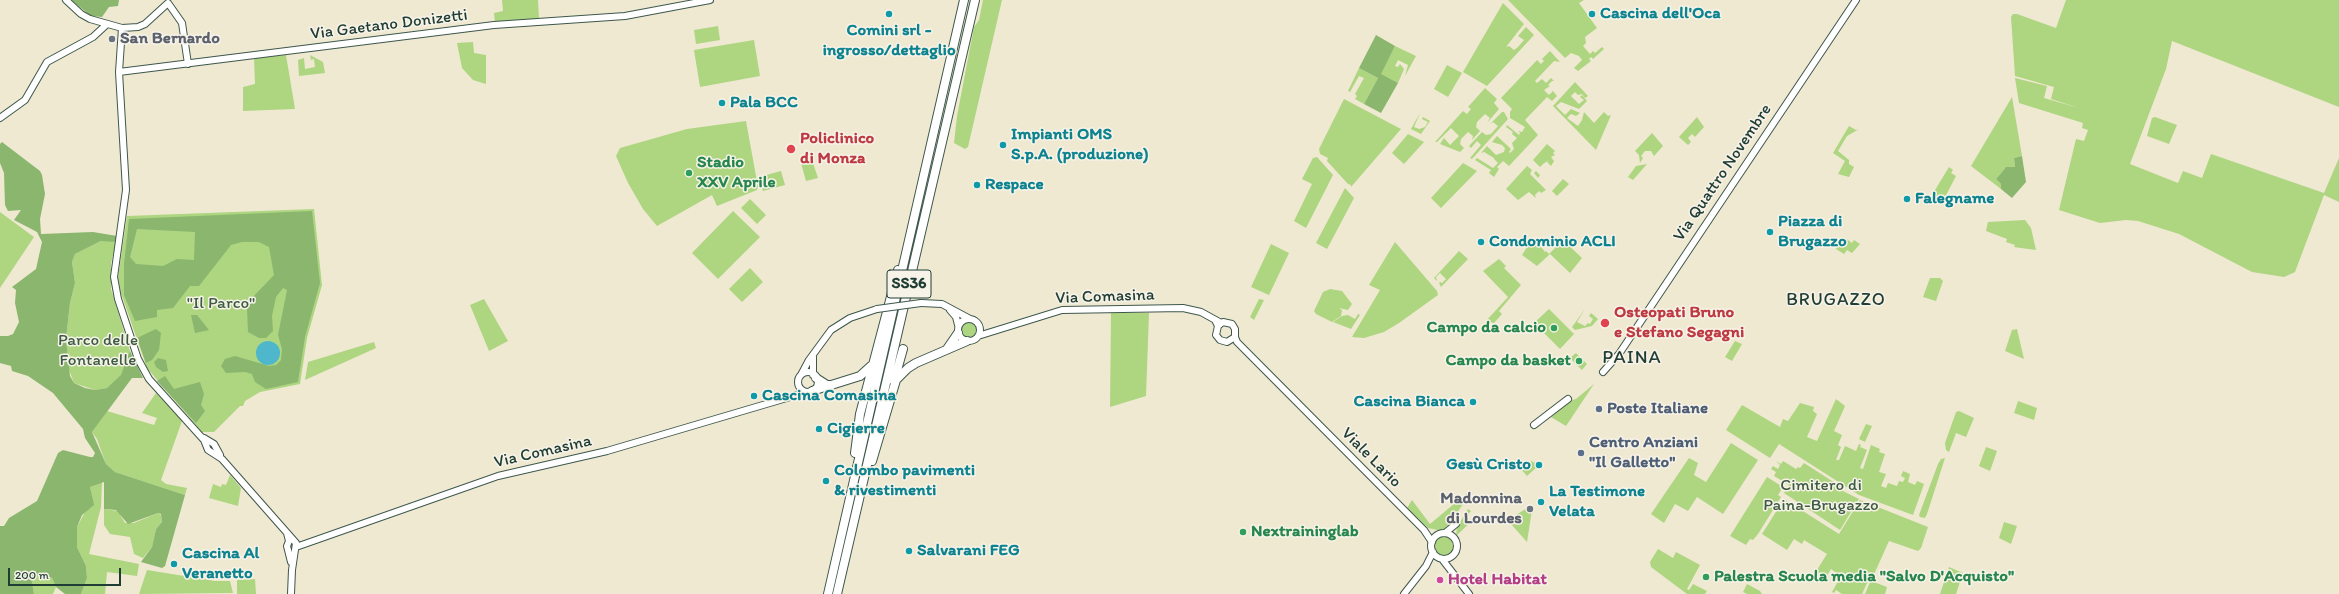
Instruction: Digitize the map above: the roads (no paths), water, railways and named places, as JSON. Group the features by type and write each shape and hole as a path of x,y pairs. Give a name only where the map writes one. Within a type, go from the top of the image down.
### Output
{"highway":[{"name":"SS36","path":"828,594 964,0"},
{"name":"SS36","path":"837,594 974,0"},
{"path":"847,506 859,422 865,395 891,291 903,250 910,235"},
{"path":"946,351 958,329"},
{"path":"894,385 904,371 924,359 967,341"},
{"path":"860,493 883,429 903,349"},
{"path":"810,392 848,381 866,372 873,362"},
{"path":"815,376 827,385 833,386"},
{"path":"848,381 860,384 865,395"},
{"name":"SS36","path":"825,594 836,558"},
{"name":"SS36","path":"840,594 843,567"}],"main road":[{"path":"66,0 81,14 106,25 122,28 138,27 145,24 168,3 182,22 188,64"},
{"name":"Via Gaetano Donizetti","path":"119,72 494,25 622,17 710,0"},
{"name":"Via Quattro Novembre","path":"1604,372 1614,361 1856,0"},
{"path":"0,118 25,100 47,62 93,37 106,25"},
{"path":"122,28 119,72 126,190 114,277 115,290 138,359 154,385 287,531 293,545 291,594"},
{"path":"789,398 794,394 801,375 825,336 837,325 860,313 921,303 942,304 970,319 996,330"},
{"path":"942,304 954,313 961,338 967,341 973,340 978,336 980,329 977,322"},
{"name":"Via Comasina","path":"978,336 1062,310 1183,308 1201,312 1218,323 1227,322 1232,324 1236,331 1234,340"},
{"path":"958,329 963,320 970,319"},
{"name":"Via Comasina","path":"1218,323 1216,332 1218,338 1223,341 1234,340 1299,404"},
{"path":"798,385 802,390 810,392 816,387 815,376 811,365 813,355"},
{"path":"801,375 807,373 815,376"},
{"name":"Via Comasina","path":"293,545 306,543 391,516 498,476 607,451 810,392"},
{"path":"1534,425 1568,399"},
{"name":"Viale Lario","path":"1299,404 1424,530 1432,542"},
{"path":"1404,594 1426,566 1432,552 1432,542 1438,535 1445,533 1456,524 1454,538"},
{"name":"Viale Lario","path":"1424,530 1438,535"},
{"path":"1445,533 1454,538 1457,544 1453,555 1455,574"},
{"path":"1432,552 1455,574 1469,594"},
{"path":"1426,566 1440,558 1453,555"}],"water":[{"path":"268,341 276,345 280,353 276,361 268,365 260,361 256,353 260,345"}],"place":[{"name":"Comini srl - ingrosso/dettaglio","path":"889,14"},
{"name":"Cascina dell'Oca","path":"1592,14"},
{"name":"San Bernardo","path":"112,39"},
{"name":"Pala BCC","path":"722,103"},
{"name":"Impianti OMS S.p.A. (produzione)","path":"1003,145"},
{"name":"Policlinico di Monza","path":"791,149"},
{"name":"Stadio XXV Aprile","path":"689,173"},
{"name":"Respace","path":"977,185"},
{"name":"Falegname","path":"1907,199"},
{"name":"Piazza di Brugazzo","path":"1770,232"},
{"name":"Condominio ACLI","path":"1481,242"},
{"name":"Osteopati Bruno e Stefano Segagni","path":"1605,323"},
{"name":"Campo da calcio","path":"1554,328"},
{"name":"Campo da basket","path":"1579,361"},
{"name":"Cascina Comasina","path":"754,396"},
{"name":"Cascina Bianca","path":"1473,402"},
{"name":"Poste Italiane","path":"1599,409"},
{"name":"Cigierre","path":"819,429"},
{"name":"Centro Anziani \"Il Galletto\"","path":"1581,453"},
{"name":"Gesù Cristo","path":"1539,465"},
{"name":"Colombo pavimenti & rivestimenti","path":"826,481"},
{"name":"La Testimone Velata","path":"1541,502"},
{"name":"Madonnina di Lourdes","path":"1530,509"},
{"name":"Nextraininglab","path":"1243,532"},
{"name":"Salvarani FEG","path":"909,551"},
{"name":"Cascina Al Veranetto","path":"174,564"},
{"name":"Palestra Scuola media \"Salvo D'Acquisto\"","path":"1706,577"},
{"name":"Hotel Habitat","path":"1440,580"}],"district":[{"name":"BRUGAZZO","path":"1836,300"},
{"name":"PAINA","path":"1632,358"}],"park label":[{"name":"\"Il Parco\"","path":"221,304"},
{"name":"Parco delle Fontanelle","path":"98,351"},
{"name":"Cimitero di Paina-Brugazzo","path":"1821,496"}]}
